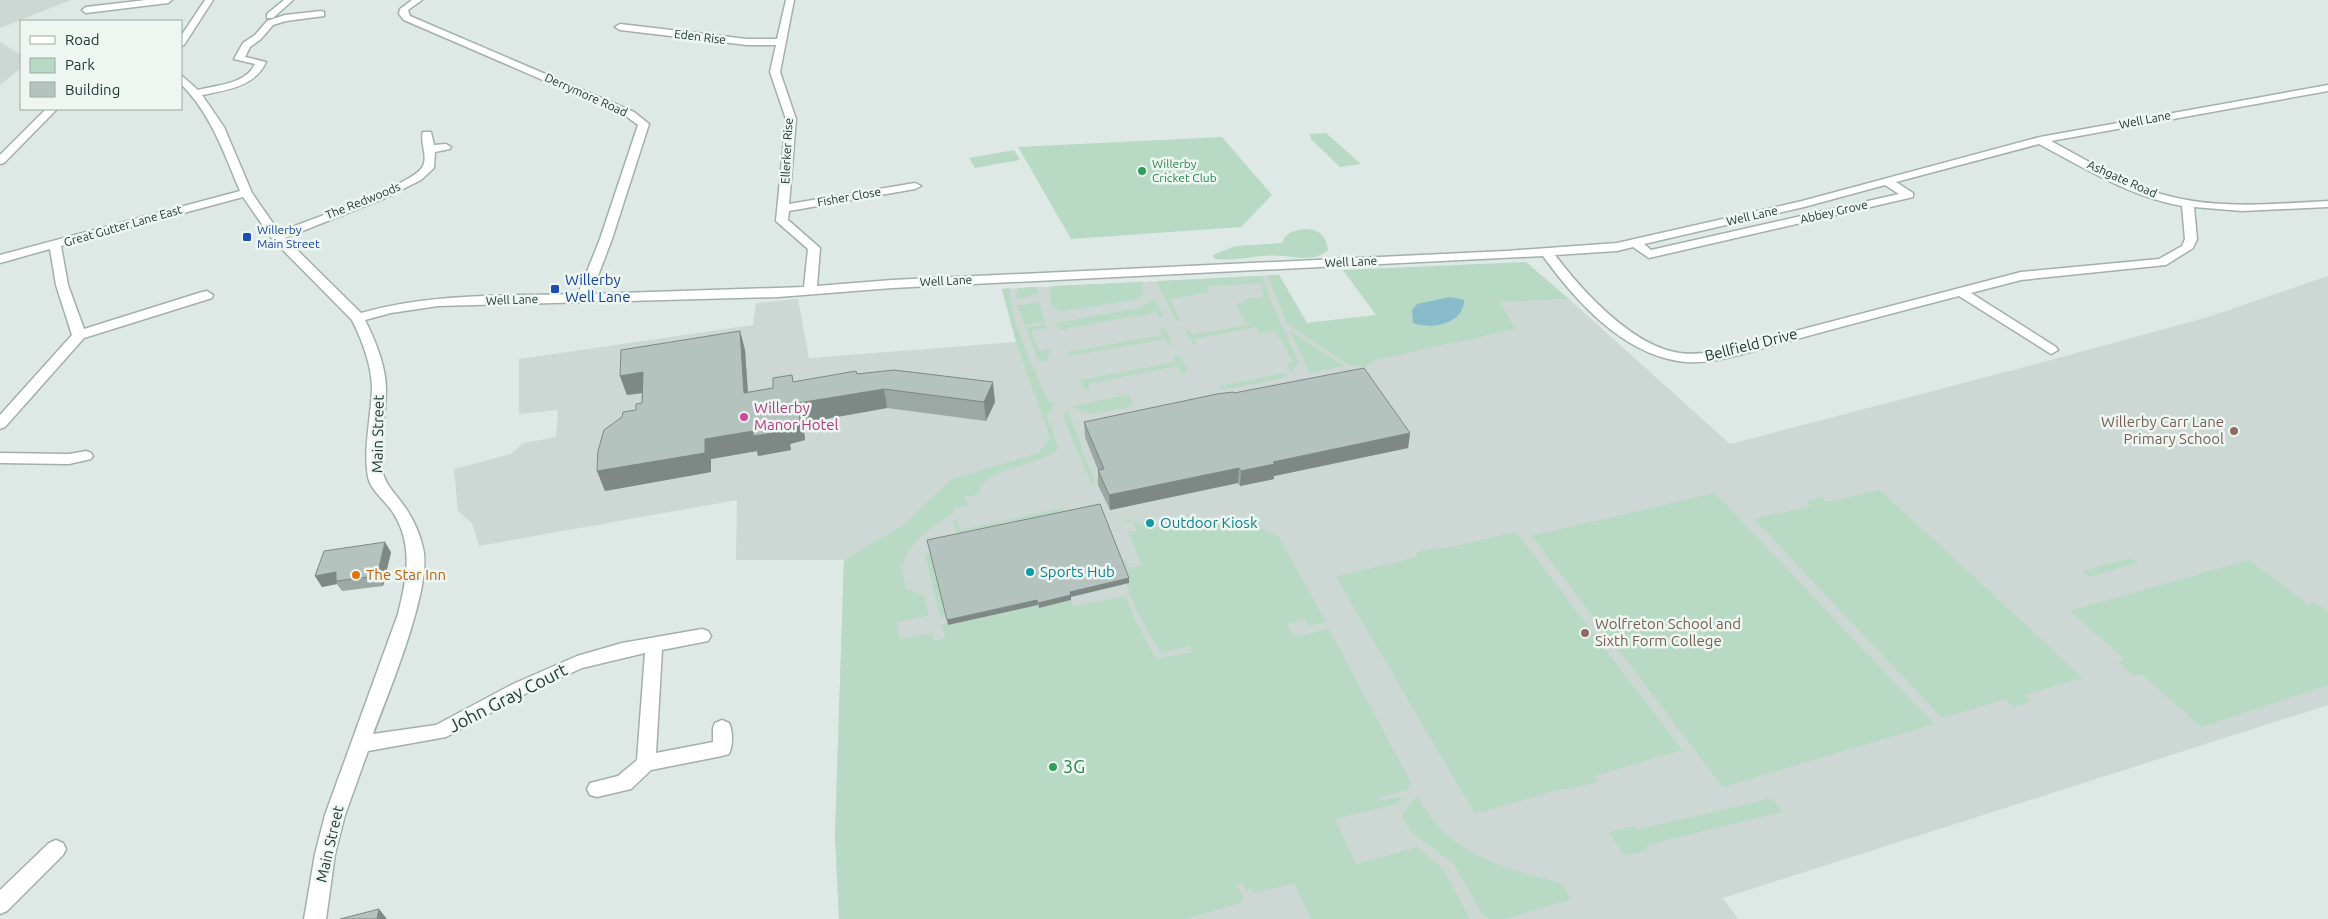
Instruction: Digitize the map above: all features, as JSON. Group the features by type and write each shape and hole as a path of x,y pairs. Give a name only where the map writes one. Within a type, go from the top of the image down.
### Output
{"street":[{"path":"86,10 168,0"},
{"path":"185,32 209,0"},
{"path":"270,16 289,0"},
{"name":"Ellerker Rise","path":"790,0 775,72 791,118 782,221 814,248 810,292"},
{"name":"Derrymore Road","path":"417,1 404,9 403,14 407,18 630,114 644,124 606,239 583,299"},
{"path":"273,57 261,62 239,59 246,45 258,37 270,23 285,18 321,14"},
{"name":"Eden Rise","path":"609,30 618,26 747,42 781,42"},
{"path":"196,93 252,77 260,68 261,62"},
{"name":"Main Street","path":"182,79 196,93 219,127 246,193 277,236 358,318 371,349 379,387 374,466 376,480 399,510 410,531 416,551 416,569 407,614 335,815 325,854 315,919"},
{"name":"Well Lane","path":"358,318 390,309 438,302 810,292 928,282 1547,252 1635,243 1889,183 2040,140 2328,88"},
{"path":"0,161 51,110"},
{"name":"The Redwoods","path":"277,236 414,180 426,172 429,165 427,134"},
{"name":"Ashgate Road","path":"2040,140 2157,196 2188,203 2218,207 2249,208 2328,204"},
{"path":"429,149 446,147"},
{"name":"Abbey Grove","path":"1635,243 1643,255 1909,195 1889,183"},
{"name":"Fisher Close","path":"784,208 917,186"},
{"name":"Great Gutter Lane East","path":"0,259 246,193"},
{"name":"Bellfield Drive","path":"1547,252 1576,290 1632,338 1653,350 1676,356 1698,358 1719,355 2021,276 2162,262 2187,248 2191,239 2188,203"},
{"path":"55,245 62,285 79,335"},
{"path":"1960,292 2050,351"},
{"path":"0,424 79,335 189,305 207,295"},
{"path":"0,458 66,463 86,456"},
{"name":"John Gray Court","path":"360,744 439,732 519,689 577,663 604,654 702,636"},
{"path":"646,763 654,644"},
{"path":"597,789 624,783 646,763 722,748 722,728"},
{"path":"0,904 56,849"}],"shaded area":[{"path":"0,0 71,0 20,20 0,28"},
{"path":"0,42 20,54 20,69 0,85"},
{"name":"Wolfreton School and Sixth Form College","path":"1343,270 1499,302 1569,299 1730,444 2208,317 2328,276 2328,705 1723,898 1738,919 839,919 835,835 844,560 736,560 737,500 479,546 472,523 458,511 454,469 511,454 523,443 556,437 558,410 519,414 519,359 753,325 756,303 798,299 809,358 1016,342 1002,289 1279,275 1307,323 1376,315"}],"green space":[{"path":"1326,133 1361,164 1340,167 1311,139 1310,134"},
{"name":"Willerby Cricket Club","path":"1222,137 1272,195 1241,227 1071,239 1018,147"},
{"path":"1014,150 1020,160 975,168 969,158"},
{"path":"1304,229 1314,230 1321,234 1326,240 1328,250 1319,256 1309,258 1274,255 1223,260 1215,259 1213,255 1235,246 1282,243 1290,233"},
{"path":"1526,262 1569,299 1500,302 1515,329 1375,360 1365,367 1349,365 1287,324 1268,275 1279,275 1307,323 1376,315 1343,270"},
{"path":"1262,276 1269,297 1299,363 1291,372 1286,364 1294,362 1275,331 1260,334 1256,327 1194,339 1197,345 1195,346 1185,330 1188,329 1192,335 1248,325 1236,304 1246,302 1244,299 1264,297 1260,283 1212,286 1207,287 1210,292 1169,299 1181,321 1176,320 1157,283 1159,281"},
{"path":"1140,282 1143,294 1137,299 1064,311 1058,310 1051,304 1050,289 1054,286"},
{"path":"1036,287 1039,294 1016,300 1017,288"},
{"path":"1010,288 1013,314 1018,329 1047,400 1055,404 1047,416 1058,447 1051,454 1041,459 990,478 982,485 979,494 965,497 968,506 954,508 954,512 923,534 910,548 903,568 906,589 925,596 928,616 897,622 899,639 932,633 935,641 945,638 941,624 947,623 948,625 1038,605 1039,608 1071,600 1074,606 1126,596 1135,620 1156,659 1192,652 1189,646 1161,653 1139,616 1126,584 1129,583 1121,561 1125,560 1129,568 1142,565 1128,532 1137,531 1133,521 1124,522 1123,520 1131,520 1157,527 1190,524 1240,525 1274,534 1280,539 1326,622 1308,626 1305,619 1287,624 1294,637 1329,629 1411,783 1407,790 1377,798 1379,801 1403,796 1396,804 1335,819 1356,864 1418,847 1443,869 1470,919 1311,919 1294,883 1254,893 1251,888 1245,890 1243,883 1238,884 1244,902 1186,919 839,919 835,835 844,560 905,524 952,479 1039,453 1050,437 1016,342 1002,289"},
{"path":"1155,299 1163,315 1160,319 1157,312 1059,330 1056,323 1139,308"},
{"path":"1040,302 1044,322 1025,325 1017,306"},
{"path":"1045,324 1046,328 1031,331 1039,351 1051,349 1047,361 1039,362 1026,328"},
{"path":"1159,328 1165,329 1172,342 1169,346 1165,339 1070,356 1068,352 1163,335"},
{"path":"1290,331 1344,366 1310,373"},
{"path":"1173,355 1181,357 1187,369 1186,372 1182,374 1178,366 1088,384 1091,391 1084,389 1080,380 1176,362"},
{"path":"1285,373 1288,377 1222,390 1219,386"},
{"path":"1129,394 1133,404 1127,408 1092,414 1072,407"},
{"path":"1068,410 1095,482 1091,483 1064,419 1064,415"},
{"path":"1880,490 2083,678 2024,695 2031,702 2013,707 2006,699 1942,718 1754,519 1811,506 1807,501 1821,497 1827,502"},
{"path":"1715,493 1934,724 1723,787 1532,536"},
{"path":"1063,508 1064,510 1054,513 956,533 953,521 957,520 960,530"},
{"path":"1516,532 1682,750 1594,776 1597,782 1567,790 1565,788 1475,814 1336,577 1417,557 1415,553 1440,547 1442,549"},
{"path":"930,553 946,617 940,618 925,554"},
{"path":"2131,558 2138,563 2089,577 2083,571"},
{"path":"2249,560 2308,604 2314,602 2328,612 2328,685 2201,727 2141,674 2134,676 2118,662 2125,659 2070,611"},
{"path":"1417,795 1429,815 1444,832 1460,845 1478,856 1498,864 1561,883 1571,899 1505,919 1491,919 1482,914 1454,864 1411,832 1402,815"},
{"path":"1772,798 1782,812 1646,845 1648,850 1624,856 1609,832 1634,826 1637,830"}],"water":[{"path":"1450,297 1464,300 1463,308 1453,320 1429,326 1413,323 1412,310 1417,304"}],"building":[{"path":"740,331 744,393 773,388 773,378 792,375 793,382 856,371 857,374 894,370 993,382 984,402 884,389 798,403 800,420 785,425 786,431 753,436 753,431 705,439 705,453 597,471 598,451 604,430 622,417 623,412 636,410 636,404 642,403 643,372 620,376 621,350"},
{"path":"1364,368 1410,433 1273,462 1275,464 1241,471 1239,468 1109,495 1098,470 1104,469 1084,422 1217,394 1234,393"},
{"name":"Sports Hub","path":"1100,504 1129,578 1070,592 1071,595 1038,603 1037,600 947,620 927,540"},
{"path":"385,542 377,576 336,581 336,572 315,576 324,551"},
{"path":"379,909 377,919 340,919"}],"place":[{"name":"Willerby Cricket Club","path":"1142,171"},
{"name":"Willerby Main Street","path":"247,237"},
{"name":"Willerby Well Lane","path":"555,289"},
{"name":"Willerby Manor Hotel","path":"744,417"},
{"name":"Willerby Carr Lane Primary School","path":"2234,431"},
{"name":"Outdoor Kiosk","path":"1150,523"},
{"name":"Sports Hub","path":"1030,572"},
{"name":"The Star Inn","path":"356,575"},
{"name":"Wolfreton School and Sixth Form College","path":"1585,633"},
{"name":"3G","path":"1053,767"}]}
